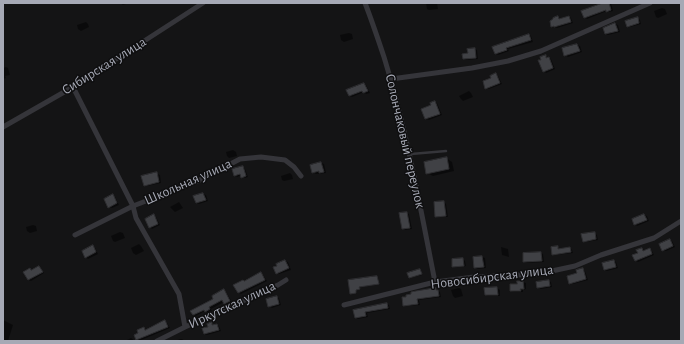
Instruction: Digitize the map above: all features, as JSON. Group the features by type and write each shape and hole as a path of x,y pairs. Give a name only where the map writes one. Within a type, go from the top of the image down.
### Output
{"street":[{"name":"Сибирская улица","path":"3,127 73,87 203,3"},
{"name":"Солончаковый переулок","path":"365,3 391,78 411,154 435,282"},
{"path":"391,78 472,68 508,61 542,51 650,3"},
{"path":"73,87 133,206 136,218 179,294 185,327"},
{"name":"Школьная улица","path":"75,235 133,206 198,180 240,159 261,157 285,160 294,166 300,176"},
{"name":"Новосибирская улица","path":"344,306 435,282 474,277 538,274 575,266 600,255 654,238 681,221"},
{"name":"Иркутская улица","path":"157,341 286,280"}],"lane":[{"path":"411,154 446,151"}],"building":[{"path":"603,3 609,3 611,10 606,12 606,10 584,18 581,11"},
{"path":"558,16 559,19 569,16 571,22 551,27 550,21"},
{"path":"638,17 639,23 627,27 625,21"},
{"path":"615,23 618,31 605,34 603,28"},
{"path":"529,34 531,40 506,48 507,50 495,54 492,47"},
{"path":"577,44 580,51 564,56 562,48"},
{"path":"475,48 476,58 463,59 462,54 468,53 467,49"},
{"path":"546,55 546,58 549,57 553,68 543,72 538,60 541,60 540,57"},
{"path":"496,73 500,83 485,89 483,81 491,78 490,76"},
{"path":"364,83 368,91 363,93 362,91 349,96 346,90"},
{"path":"435,101 440,114 425,119 421,109 431,105 430,103"},
{"path":"447,157 449,169 426,174 424,162"},
{"path":"321,162 324,172 319,173 319,171 312,173 310,165"},
{"path":"243,166 246,176 241,178 240,174 234,176 232,169"},
{"path":"157,172 159,182 144,186 141,176"},
{"path":"203,193 206,200 196,203 193,196"},
{"path":"113,194 117,203 108,208 104,199"},
{"path":"444,201 446,216 435,217 434,202"},
{"path":"407,212 410,228 402,229 399,213"},
{"path":"154,214 158,224 149,228 145,219"},
{"path":"644,214 647,220 634,225 632,219"},
{"path":"595,232 596,239 583,242 581,234"},
{"path":"670,239 673,246 662,251 659,244"},
{"path":"93,245 96,252 85,258 82,251"},
{"path":"558,246 558,249 570,247 571,252 552,255 551,247"},
{"path":"642,248 643,251 650,248 652,254 635,261 632,255 638,253 636,250"},
{"path":"541,252 542,261 523,262 523,253"},
{"path":"482,256 484,267 474,268 473,257"},
{"path":"463,258 464,266 452,267 452,259"},
{"path":"285,260 289,268 276,274 273,267"},
{"path":"614,260 616,267 604,270 602,263"},
{"path":"39,266 43,272 28,280 23,272 30,268 31,270"},
{"path":"583,268 586,279 569,284 567,276 577,273 576,270"},
{"path":"420,269 422,274 409,278 407,273"},
{"path":"261,272 265,280 238,293 233,285"},
{"path":"377,276 379,284 359,287 360,289 356,290 356,293 350,294 348,280"},
{"path":"549,280 550,286 537,288 536,282"},
{"path":"517,281 523,281 524,289 520,289 521,291 510,291 510,284 517,284"},
{"path":"497,287 498,295 485,295 484,288"},
{"path":"436,288 439,296 417,299 418,304 403,306 402,297 406,297 406,295 411,294 411,292"},
{"path":"224,289 230,301 224,304 222,300 209,307 210,309 205,312 204,310 193,315 190,311 213,299 212,296"},
{"path":"277,296 279,304 268,307 266,299"},
{"path":"387,303 388,308 365,312 366,316 355,318 353,310"},
{"path":"165,320 168,327 136,340 134,335 138,333 137,330 144,327 145,330"},
{"path":"212,322 212,325 217,324 219,330 204,334 202,328 208,327 207,324"}]}
